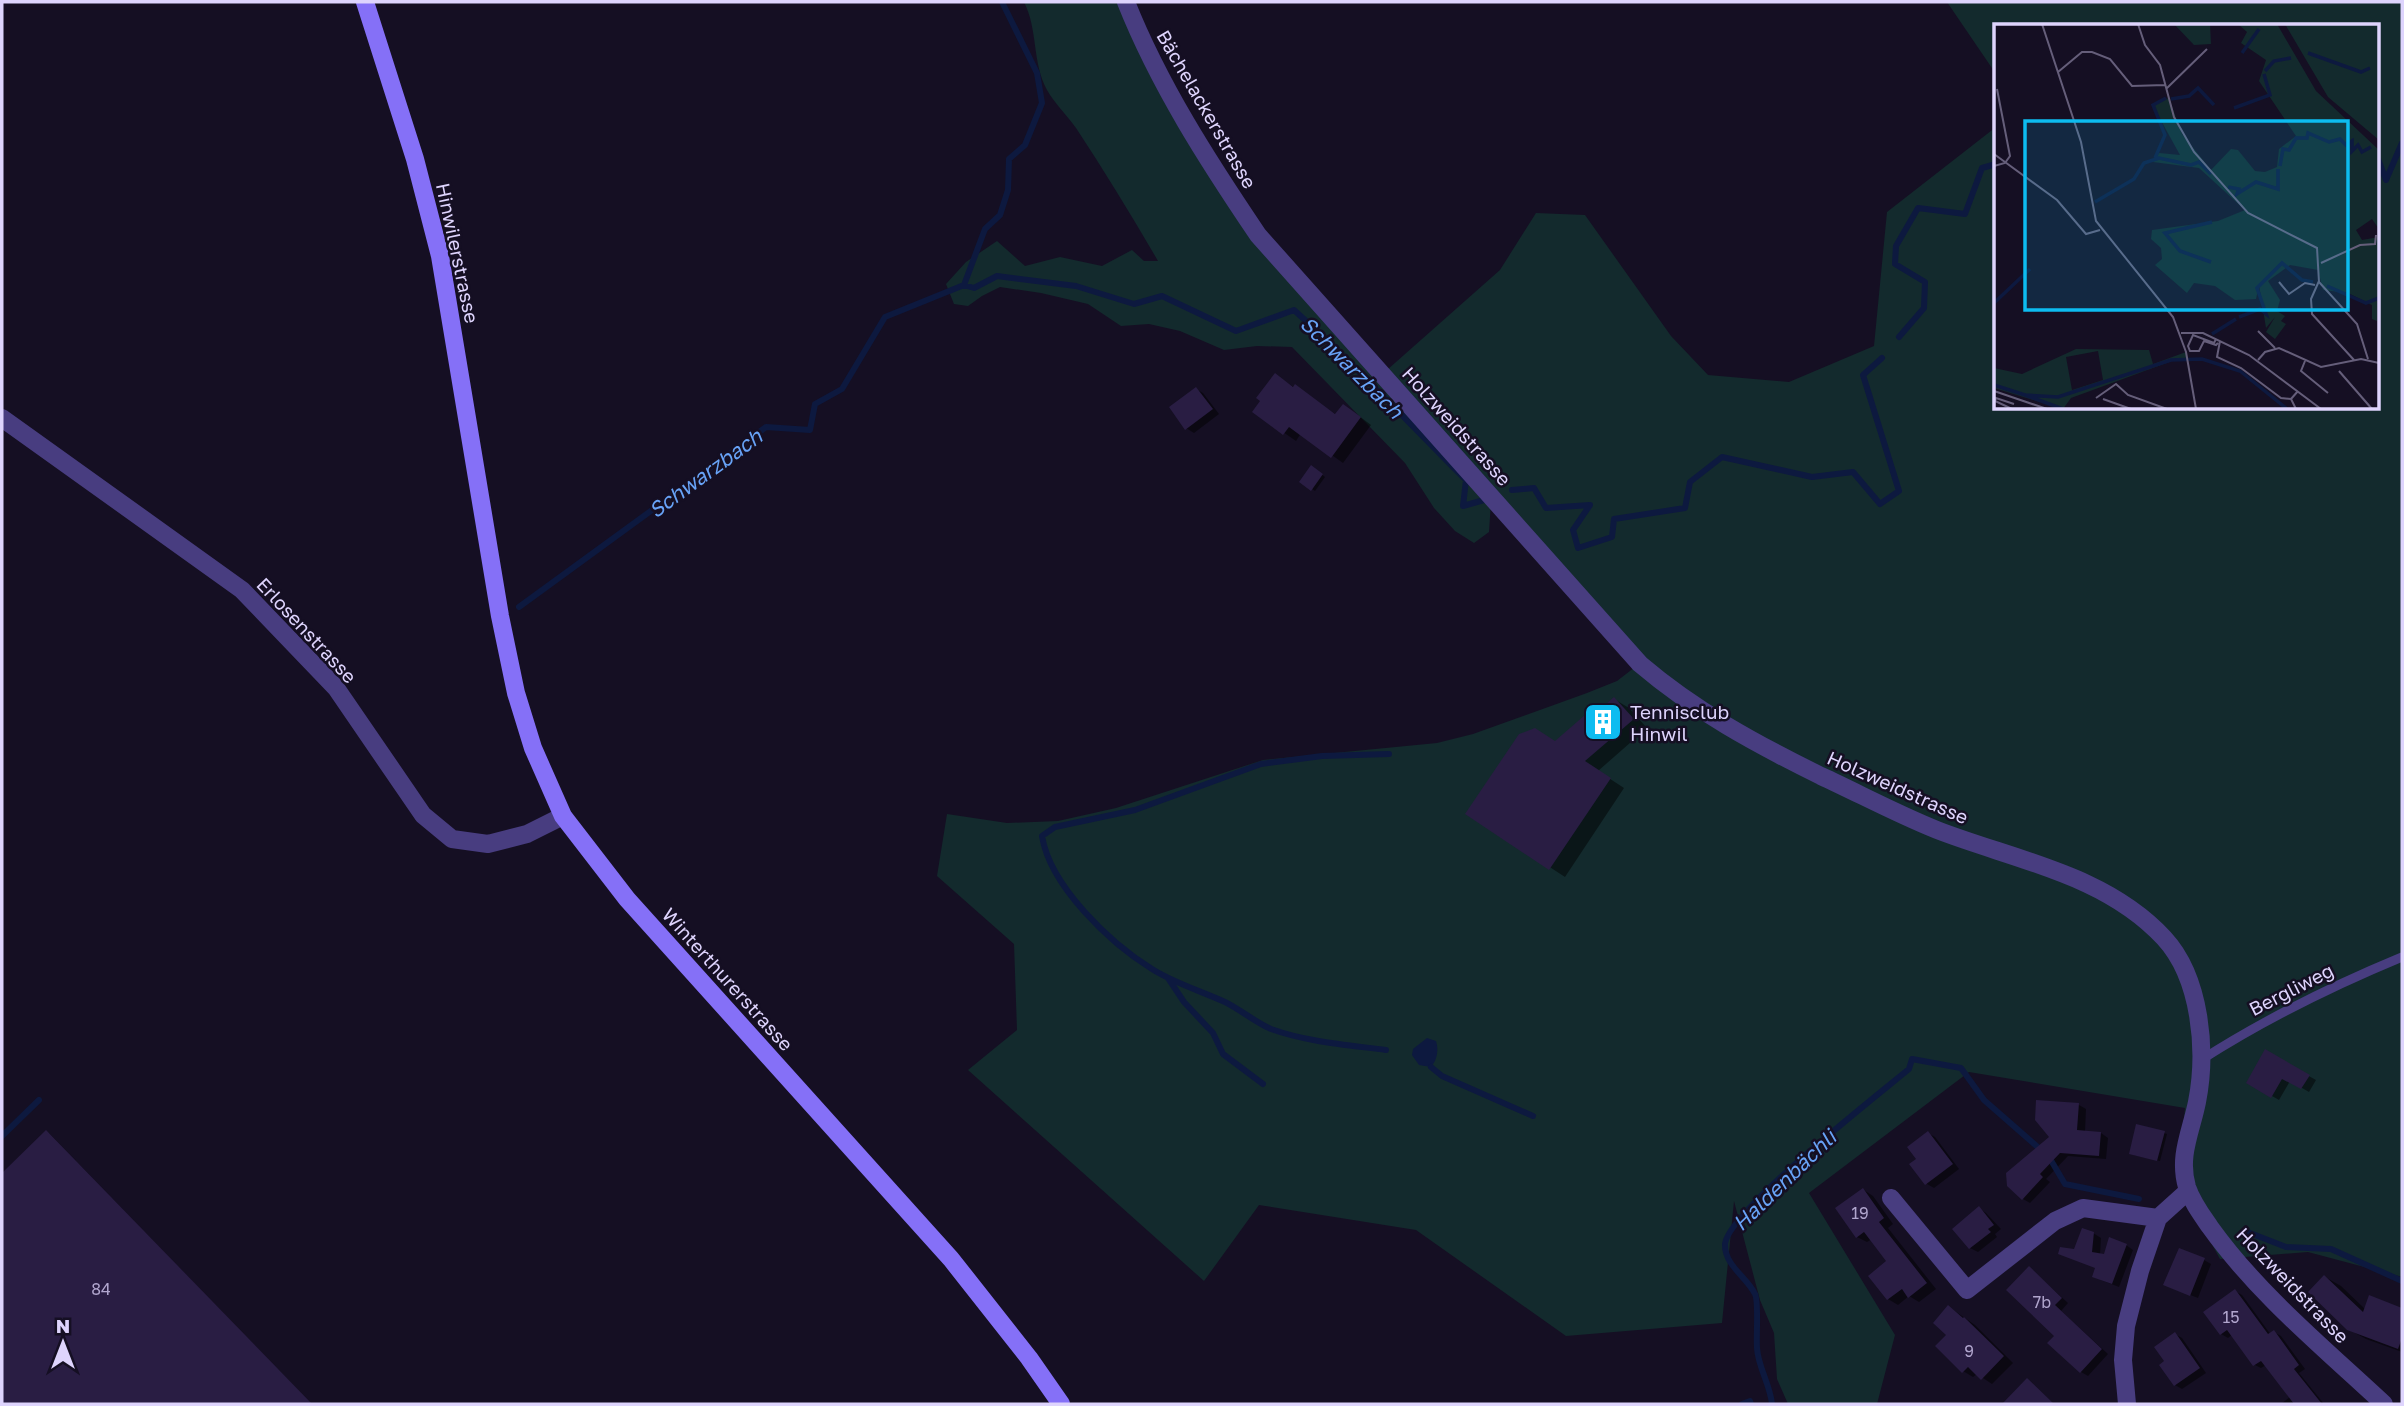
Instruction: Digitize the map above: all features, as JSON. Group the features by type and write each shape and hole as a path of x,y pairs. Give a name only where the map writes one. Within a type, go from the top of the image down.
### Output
{"main road":[{"name":"Hinwilerstrasse","path":"365,2 415,159 440,256 484,519"},
{"name":"Winterthurerstrasse","path":"484,519 516,694 533,748 563,816 628,899 951,1259 1029,1358 1061,1404"}],"street":[{"name":"Bächelackerstrasse","path":"1126,2 1171,96 1258,234"},
{"name":"Holzweidstrasse","path":"1258,234 1640,664 1710,717 1771,751 1900,814 1957,838 2098,889 2129,907 2157,931 2173,948 2185,967 2197,1010 2200,1061 2198,1096 2183,1155 2188,1191 2200,1213 2253,1279 2384,1404"},
{"name":"Erlosenstrasse","path":"2,418 242,590 336,688 423,815 452,839 488,844 527,834 563,816"},
{"path":"2127,1404 2123,1360 2126,1326 2140,1271 2158,1218 2188,1191"},
{"path":"1891,1198 1967,1290 2055,1221 2083,1208 2158,1218"}],"lane":[{"name":"Bergliweg","path":"2200,1061 2285,1011 2402,957"}],"green space":[{"path":"1024,2 1126,2 1224,184 1491,502 1489,532 1474,543 1455,531 1434,508 1405,463 1292,347 1257,346 1224,350 1180,331 1149,324 1121,326 1088,304 1000,287 968,306 954,304 946,284 966,262 997,241 1025,266 1060,257 1102,266 1132,250 1144,261 1158,261 1076,128 1047,90 1039,69 1031,23"},
{"path":"1947,2 2402,2 2402,1277 2308,1252 2220,1259 2178,1182 2185,1108 1969,1072 1809,1193 1895,1335 1877,1404 1788,1404 1777,1379 1774,1333 1760,1300 1734,1201 1722,1323 1566,1336 1416,1230 1259,1205 1204,1281 968,1070 1017,1030 1014,944 937,876 947,814 1007,823 1058,821 1116,808 1263,760 1437,743 1473,734 1587,693 1617,681 1639,664 1387,370 1500,270 1536,213 1585,215 1671,336 1708,375 1789,382 1874,346 1887,212 1994,129 1994,410 2380,410 2380,24 1994,24 1994,71"}],"water":[{"path":"1427,1038 1437,1044 1436,1058 1431,1067 1419,1065 1412,1055 1413,1049"}],"building":[{"path":"1275,373 1293,387 1295,384 1335,414 1343,404 1361,417 1331,458 1289,427 1283,435 1252,412 1260,401 1256,398"},
{"path":"1196,387 1213,409 1185,430 1169,407"},
{"path":"1311,465 1323,474 1311,491 1299,482"},
{"path":"1614,697 1634,719 1585,761 1611,778 1549,870 1465,814 1519,734 1535,728 1555,741 1585,715 1589,719"},
{"path":"2265,1049 2310,1075 2301,1089 2282,1079 2271,1098 2246,1083"},
{"path":"2036,1100 2079,1103 2077,1130 2101,1132 2099,1156 2060,1153 2040,1174 2043,1177 2022,1200 2007,1186 2006,1173 2049,1137 2035,1120"},
{"path":"2136,1124 2165,1131 2157,1161 2129,1154"},
{"path":"46,1130 312,1404 2,1404 2,1173"},
{"path":"1928,1131 1953,1164 1925,1185 1909,1164 1916,1159 1907,1147"},
{"path":"1863,1188 1884,1218 1879,1222 1927,1283 1908,1298 1902,1289 1887,1300 1868,1276 1886,1261 1864,1232 1856,1238 1835,1208"},
{"path":"1979,1206 1994,1225 1988,1229 1991,1232 1969,1249 1952,1229"},
{"path":"2082,1228 2094,1232 2092,1252 2104,1254 2109,1237 2127,1244 2112,1284 2092,1277 2095,1268 2058,1254 2060,1247 2074,1249"},
{"path":"2179,1248 2205,1258 2190,1296 2163,1285"},
{"path":"2029,1266 2062,1298 2055,1305 2102,1349 2080,1373 2047,1343 2054,1336 2006,1290"},
{"path":"2324,1275 2363,1312 2369,1295 2402,1308 2402,1338 2398,1349 2347,1330 2308,1292"},
{"path":"2235,1289 2268,1334 2274,1330 2299,1365 2294,1369 2322,1404 2294,1404 2261,1361 2253,1366 2227,1330 2220,1335 2203,1312"},
{"path":"1948,1305 2004,1356 1981,1380 1968,1367 1962,1373 1935,1346 1946,1335 1933,1323"},
{"path":"2175,1332 2200,1368 2174,1386 2159,1365 2164,1361 2154,1347"},
{"path":"2027,1378 2054,1404 2002,1404"}],"waterway":[{"path":"964,285 985,229 1000,215 1008,190 1009,159 1025,145 1042,103 1037,73 1002,2"},
{"name":"Schwarzbach","path":"2380,164 2386,180 2402,143"},
{"name":"Schwarzbach","path":"1899,337 1924,308 1925,282 1895,264 1896,246 1918,208 1965,214 1982,168 1994,165"},
{"name":"Schwarzbach","path":"519,607 766,427 810,430 815,404 842,389 885,317 964,285 974,288 997,276 1076,286 1134,304 1162,296 1236,331 1294,310 1360,372 1466,480 1463,506 1484,500"},
{"name":"Schwarzbach","path":"1512,490 1534,488 1546,508 1590,505 1573,530 1578,548 1612,537 1614,519 1685,508 1690,482 1722,457 1812,477 1853,472 1880,504 1899,491 1863,375 1882,358"},
{"path":"1386,1050 1313,1040 1271,1029 1225,1002 1160,974 1118,944 1084,911 1057,874 1047,855 1042,836 1055,827 1135,810 1261,764 1322,756 1389,754"},
{"path":"1168,978 1184,1002 1213,1033 1223,1054 1263,1084"},
{"name":"Haldenbächli","path":"1772,1404 1758,1355 1755,1294 1732,1265 1725,1245 1732,1230 1775,1182 1909,1069 1912,1059 1961,1068 1984,1100 2049,1157 2065,1184 2139,1199"},
{"path":"1431,1067 1442,1076 1533,1116"},
{"name":"Schwarzbach","path":"2,1136 39,1100"},
{"path":"2245,1231 2286,1247 2331,1249 2402,1281"},
{"name":"Haldenbächli","path":"1742,1404 1750,1401 1751,1404"}],"place":[{"name":"Tennisclub Hinwil","path":"1603,722"}]}
